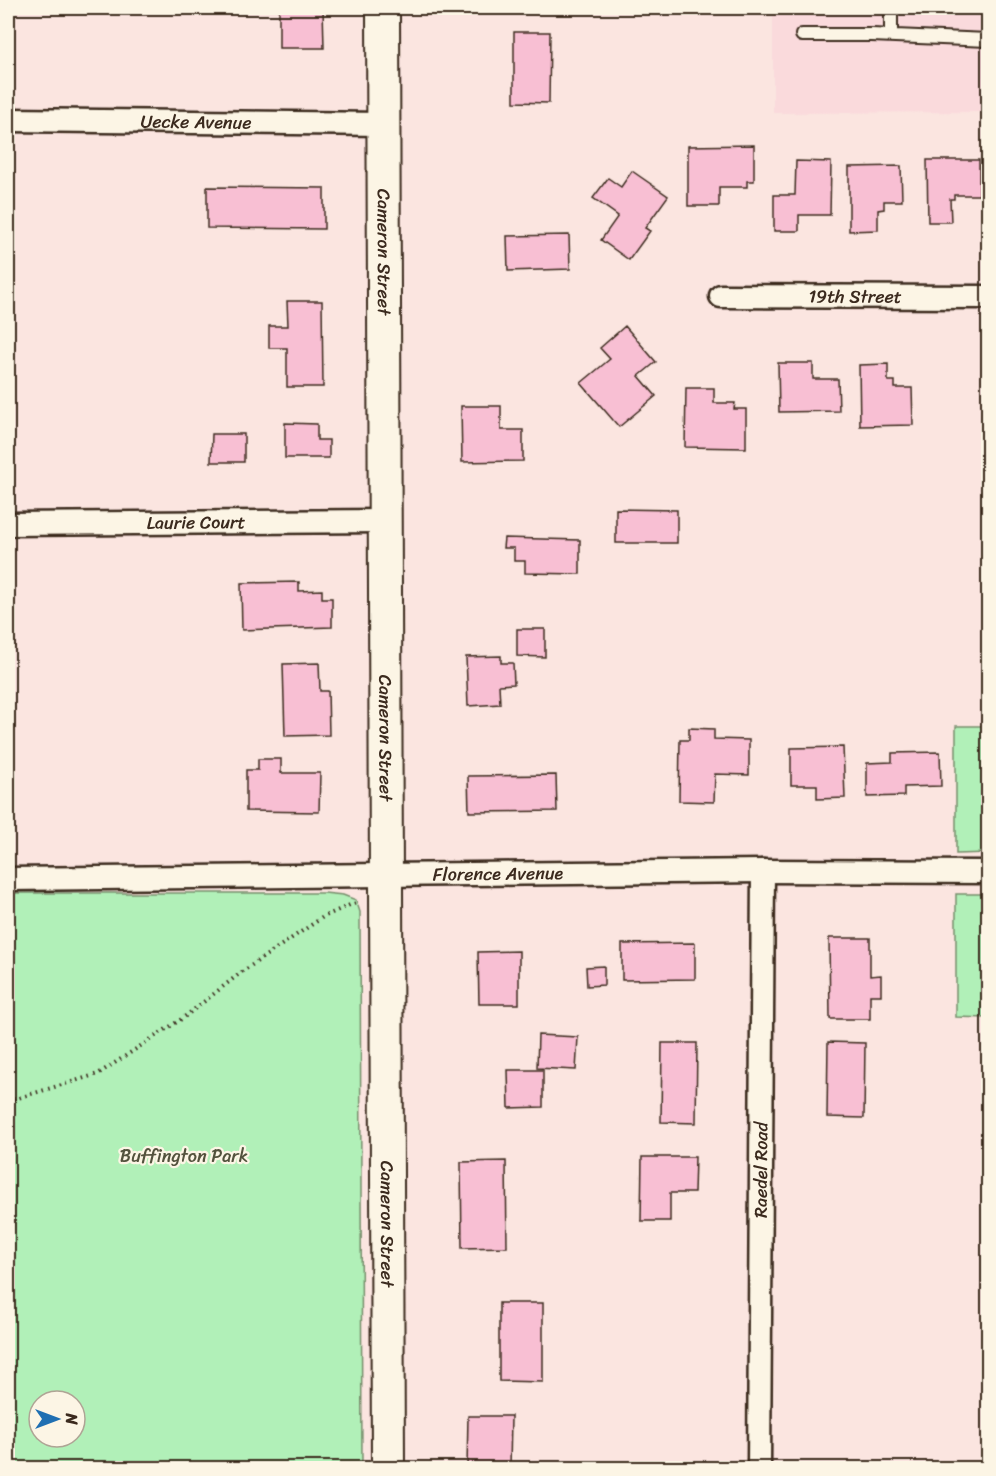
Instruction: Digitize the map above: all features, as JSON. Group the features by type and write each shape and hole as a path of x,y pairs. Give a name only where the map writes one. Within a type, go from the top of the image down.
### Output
{"main road":[{"name":"Cameron Street","path":"383,8 388,1468"}],"street":[{"name":"Uecke Avenue","path":"8,120 384,124"},
{"name":"19th Street","path":"721,296 988,297"},
{"name":"Laurie Court","path":"8,524 384,521"},
{"name":"Florence Avenue","path":"8,879 763,871 988,872"},
{"name":"Raedel Road","path":"759,1468 763,871"}],"lane":[{"path":"891,8 891,36"},
{"path":"802,35 988,40"}],"path":[{"path":"8,1101 98,1074 183,1018 243,971 323,917 358,903"}],"shaded area":[{"path":"773,8 988,8 988,112 773,113"}],"green space":[{"path":"956,726 988,726 988,853 956,854"},
{"name":"Buffington Park","path":"8,893 324,893 343,895 356,900 360,912 362,1468 8,1468"},
{"path":"956,894 988,894 988,1018 956,1017"}],"building":[{"path":"279,8 323,8 324,48 279,48"},
{"path":"514,32 550,32 549,103 514,102"},
{"path":"754,145 754,181 747,181 747,187 719,187 719,206 688,206 688,146"},
{"path":"927,160 979,160 979,195 954,195 954,199 950,199 951,222 928,222"},
{"path":"796,161 831,162 830,215 799,215 799,231 774,231 774,195 795,195"},
{"path":"901,166 902,201 884,201 884,209 878,210 878,230 849,231 849,167"},
{"path":"632,171 668,196 645,228 650,231 629,260 601,240 618,216 593,198 608,178 621,187"},
{"path":"207,187 324,188 324,229 207,228"},
{"path":"569,235 570,269 508,271 507,236"},
{"path":"287,301 322,301 323,387 287,387 287,348 269,348 269,326 288,326"},
{"path":"625,326 656,362 639,376 656,396 619,427 581,383 610,359 600,348"},
{"path":"778,363 813,363 813,379 838,379 839,411 779,412"},
{"path":"888,364 888,381 895,381 895,388 912,388 913,425 860,426 859,365"},
{"path":"686,388 714,388 714,403 735,403 734,409 746,409 746,448 685,447"},
{"path":"461,406 501,406 501,430 523,430 523,461 462,462"},
{"path":"285,423 317,424 317,440 329,440 329,458 285,458"},
{"path":"212,434 244,434 244,462 211,462"},
{"path":"616,509 677,510 677,543 616,543"},
{"path":"504,538 580,540 580,574 525,573 525,561 514,561 514,548 503,548"},
{"path":"299,582 299,591 322,590 322,598 332,598 332,627 242,630 241,583"},
{"path":"517,629 545,629 545,657 517,656"},
{"path":"501,656 501,663 513,663 514,684 499,685 500,704 468,706 466,657"},
{"path":"319,663 320,691 328,691 329,735 285,736 283,664"},
{"path":"689,728 714,729 714,739 749,740 749,775 715,774 714,802 679,801 680,740 689,740"},
{"path":"843,747 845,798 817,799 817,785 791,785 791,748"},
{"path":"940,752 941,786 904,787 904,796 867,797 867,763 892,762 892,753"},
{"path":"258,759 281,759 281,773 320,773 319,812 246,811 246,770 258,770"},
{"path":"556,775 557,811 469,812 468,776"},
{"path":"829,938 870,938 870,976 881,975 881,995 870,995 870,1019 830,1019"},
{"path":"695,943 695,979 622,980 622,944"},
{"path":"519,951 519,1004 479,1004 478,952"},
{"path":"604,966 604,985 587,986 586,967"},
{"path":"538,1035 578,1037 576,1070 537,1068"},
{"path":"828,1042 865,1043 864,1118 827,1117"},
{"path":"662,1043 697,1043 696,1123 661,1122"},
{"path":"508,1070 543,1070 543,1107 509,1108"},
{"path":"642,1157 695,1157 694,1193 670,1193 670,1221 641,1221"},
{"path":"506,1161 507,1247 462,1248 461,1162"},
{"path":"499,1303 543,1303 543,1382 499,1381"},
{"path":"468,1416 511,1416 510,1468 467,1468"}]}
